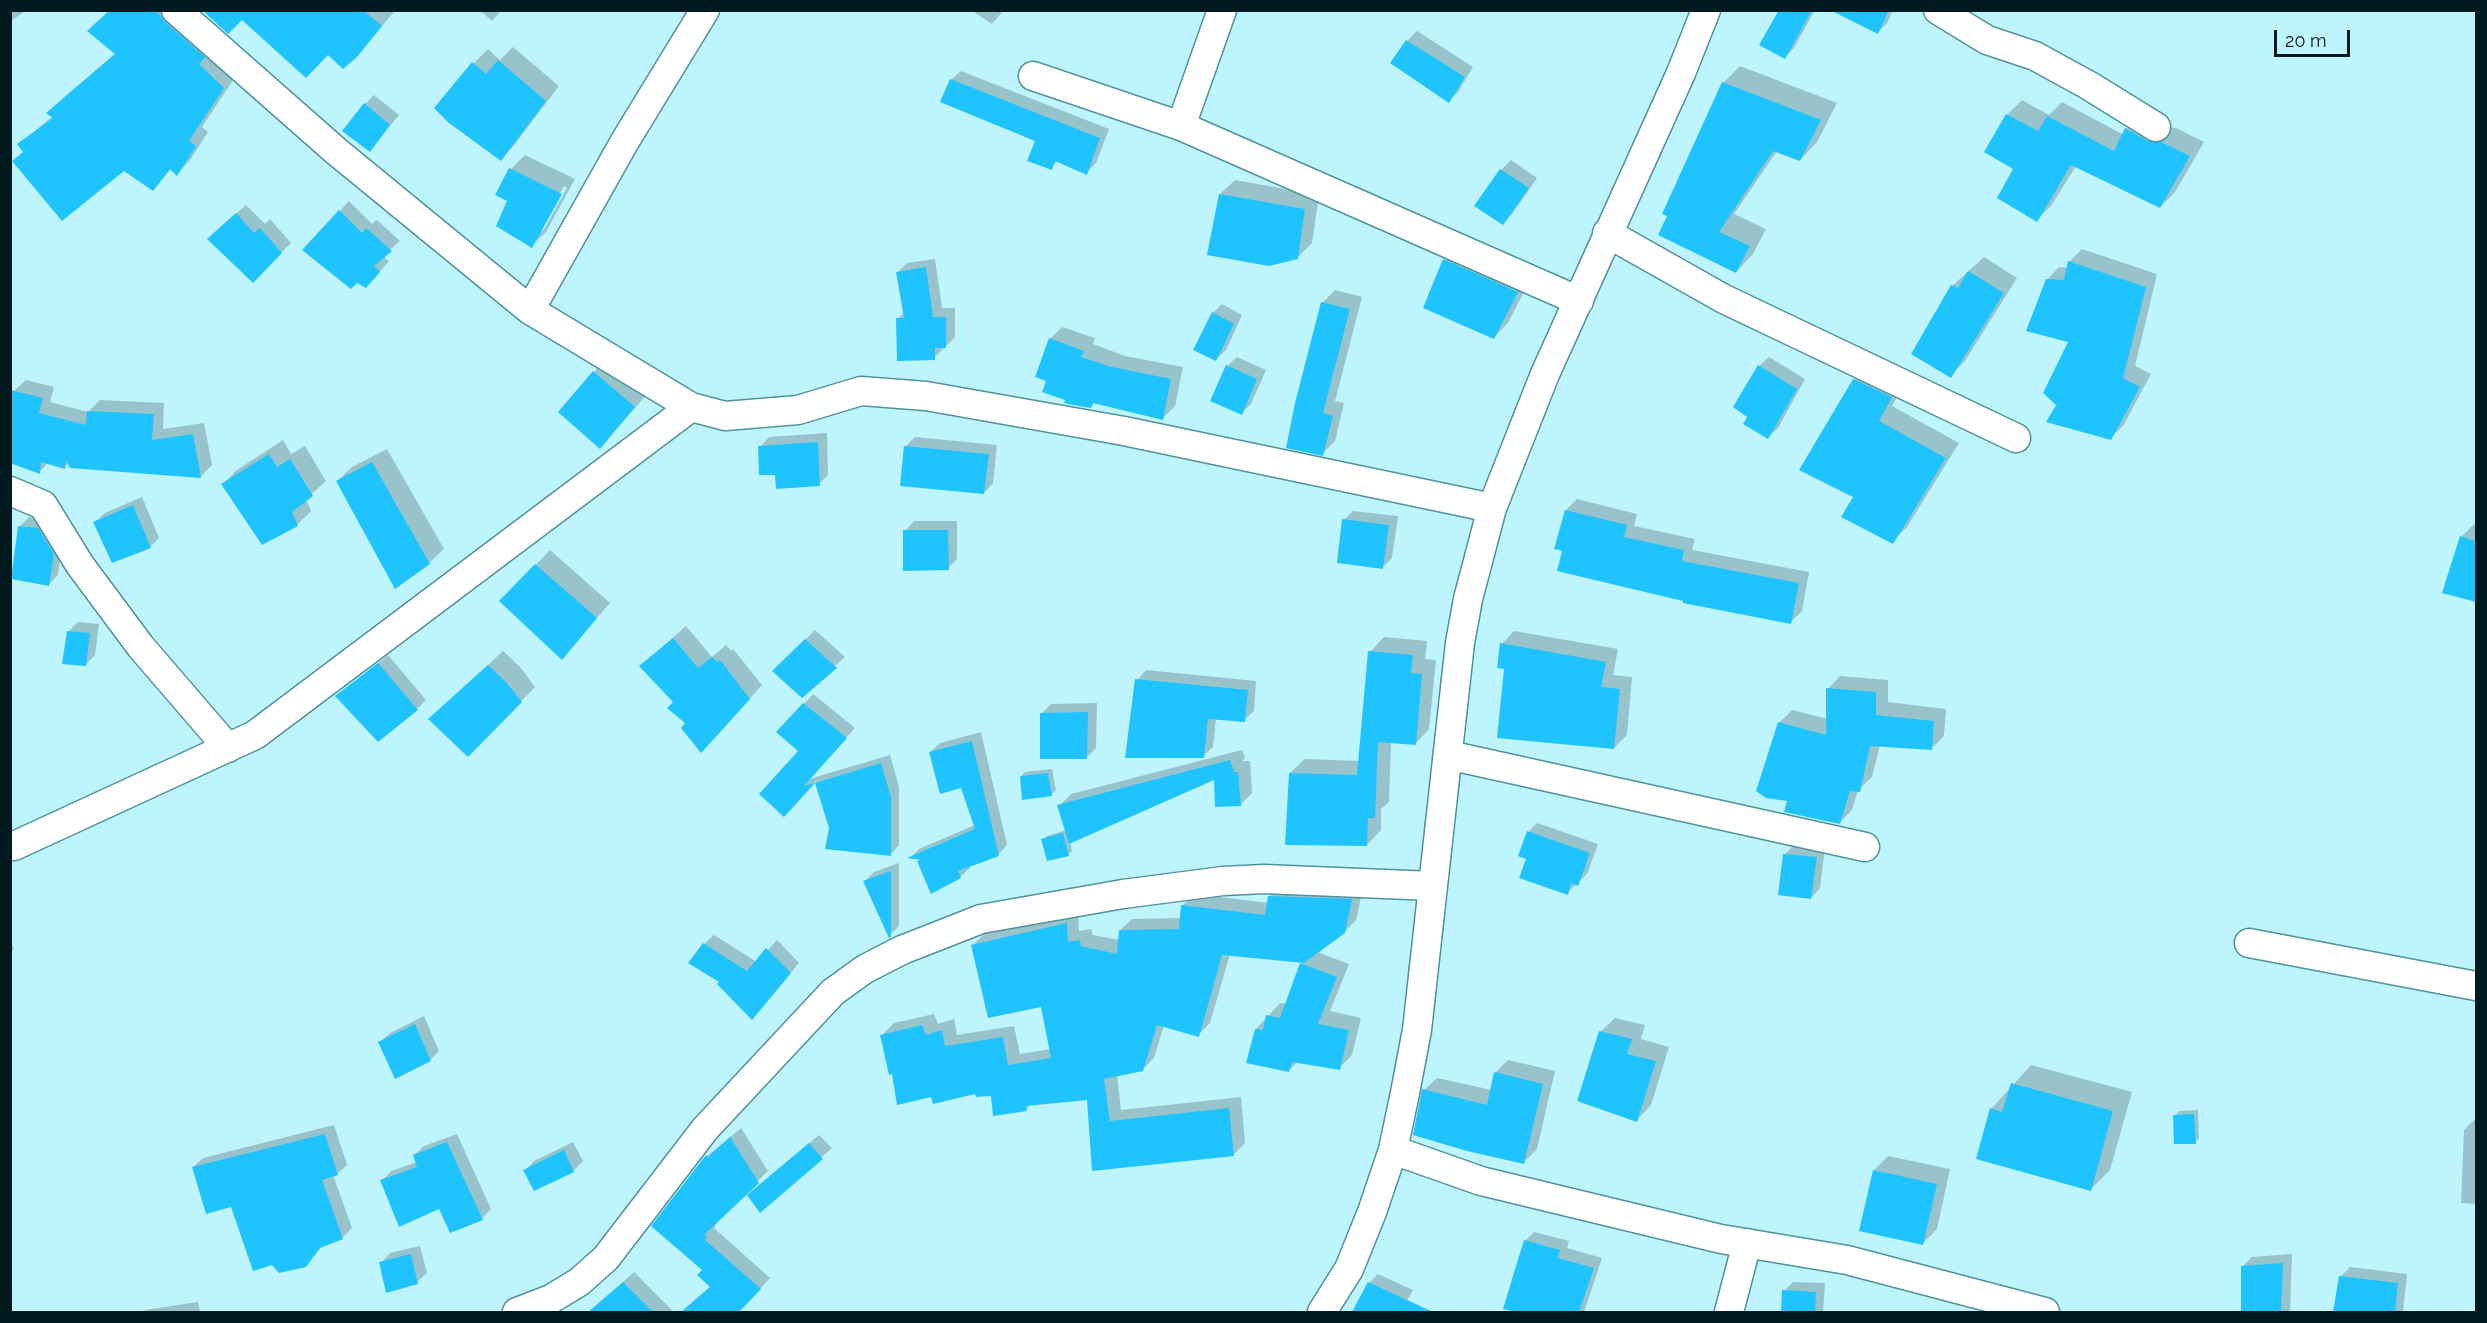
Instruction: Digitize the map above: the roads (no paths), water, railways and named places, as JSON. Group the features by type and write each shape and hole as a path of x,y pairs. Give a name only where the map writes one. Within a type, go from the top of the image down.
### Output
{"street":[{"path":"176,10 336,151 530,310 692,407 725,416 798,410 861,391 926,396 1124,431 1492,508"},
{"path":"530,310 625,141 705,10"},
{"path":"1181,126 1222,10"},
{"path":"1322,1312 1349,1269 1372,1212 1393,1150 1417,1030 1460,643 1468,599 1492,508 1540,385 1681,73 1706,10"},
{"path":"1938,10 1987,40 2035,56 2156,127"},
{"path":"1033,76 1181,126 1579,301"},
{"path":"1607,234 1724,299 2016,438"},
{"path":"14,846 255,735 692,407"},
{"path":"10,491 44,506 80,565 141,647 228,748"},
{"path":"1448,755 1865,848"},
{"path":"517,1312 551,1299 579,1282 606,1258 705,1129 833,992 865,969 902,950 981,919 1123,894 1223,881 1264,879 1433,886"},
{"path":"2249,943 2476,986"},
{"path":"1393,1150 1481,1181 1747,1243 1846,1260 2044,1312"},
{"path":"1729,1312 1747,1243"}]}
